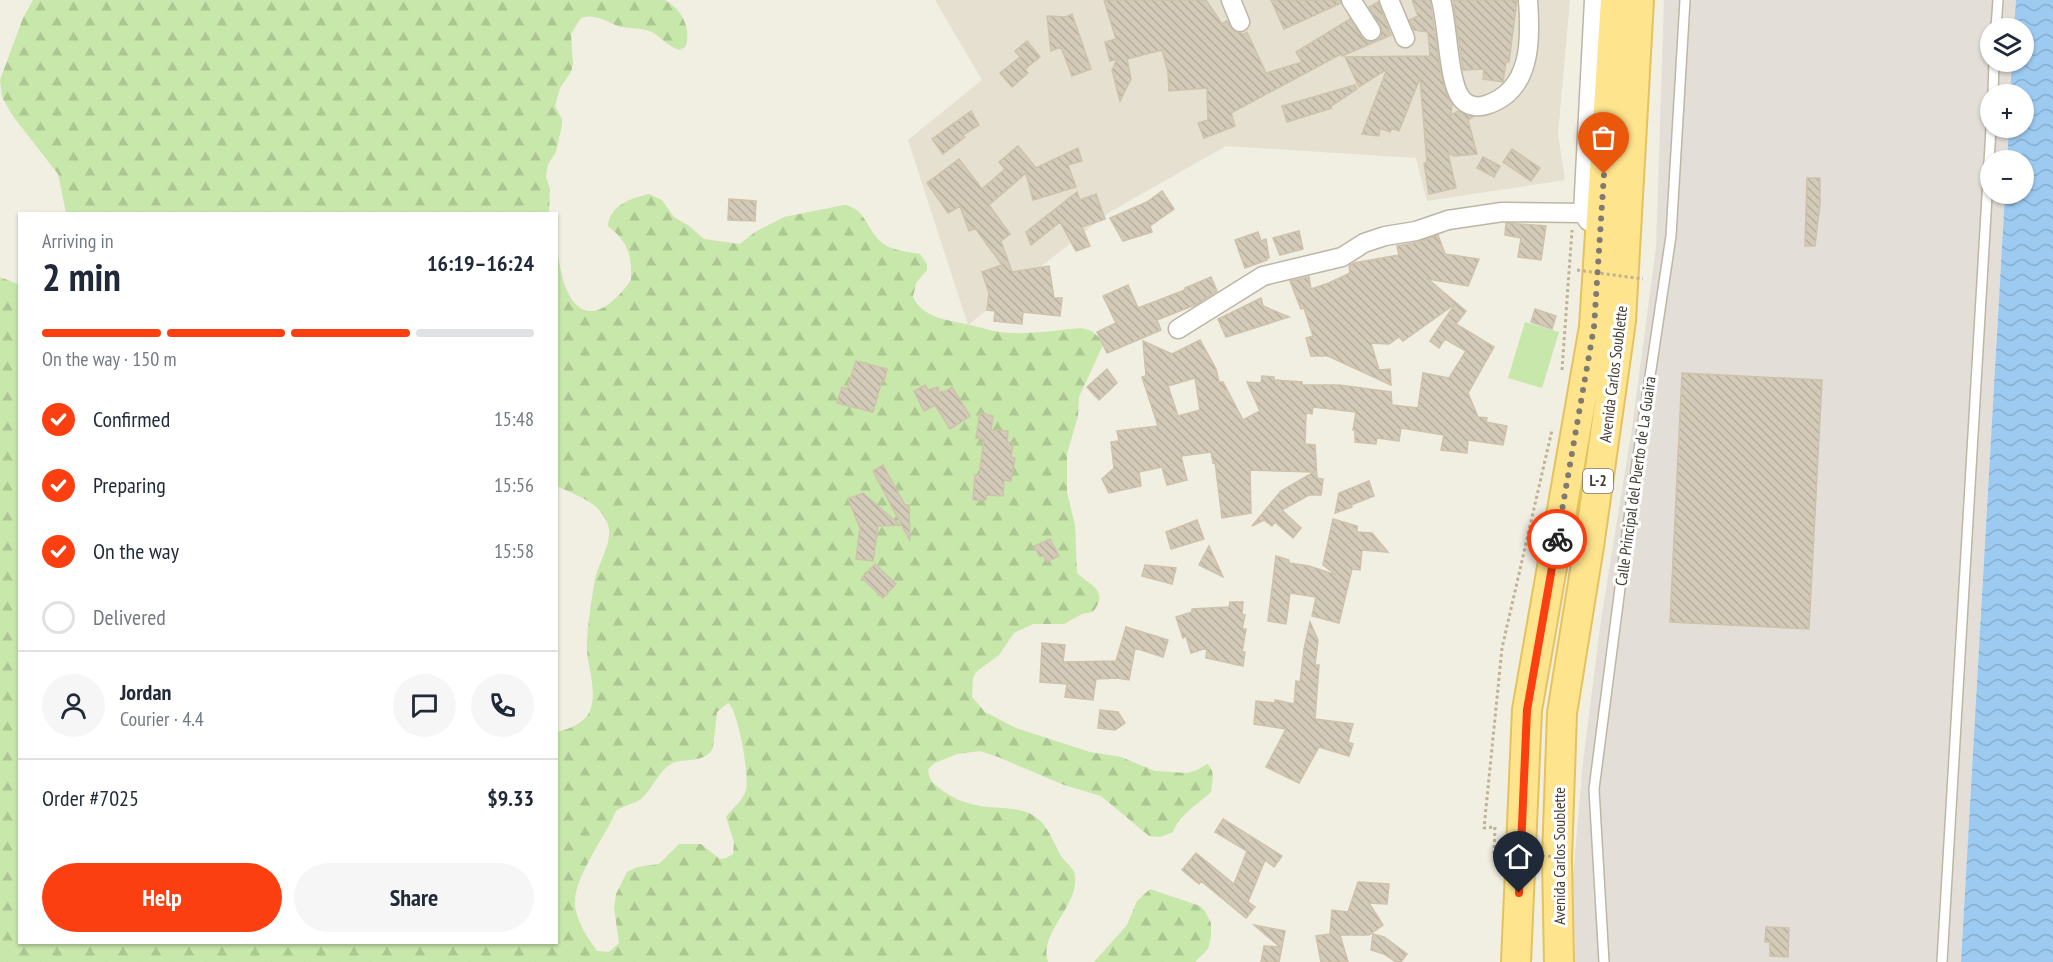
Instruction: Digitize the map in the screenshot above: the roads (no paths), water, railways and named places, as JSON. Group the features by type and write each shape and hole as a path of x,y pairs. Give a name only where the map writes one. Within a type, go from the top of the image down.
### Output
{"main road":[{"name":"Avenida Carlos Soublette","path":"1516,962 1527,710 1594,327 1615,0"},
{"name":"Avenida Carlos Soublette","path":"1559,962 1557,859 1562,713 1622,321 1640,0"}],"street":[{"path":"1231,0 1240,22"},
{"path":"1350,0 1371,31"},
{"path":"1389,0 1405,38"},
{"path":"1441,0 1446,16 1453,78 1461,98 1470,106 1483,106 1499,100 1521,76 1528,56 1530,29 1528,0"},
{"path":"1594,0 1583,213 1599,240"},
{"path":"1178,329 1263,276 1342,257 1364,243 1385,236 1416,231 1448,220 1502,212 1583,213"}],"lane":[{"name":"Calle Principal del Puerto de La Guaira","path":"1604,962 1594,789 1631,503 1671,236 1685,0"},
{"path":"1997,18 1998,0"},
{"path":"1942,962 1990,138"}],"water":[{"path":"2016,0 2053,0 2053,962 1961,962 2004,204 2034,204 2034,150 2008,150 2008,138 2034,138 2034,84 2011,84 2011,72 2034,72 2034,18 2015,18"}]}
